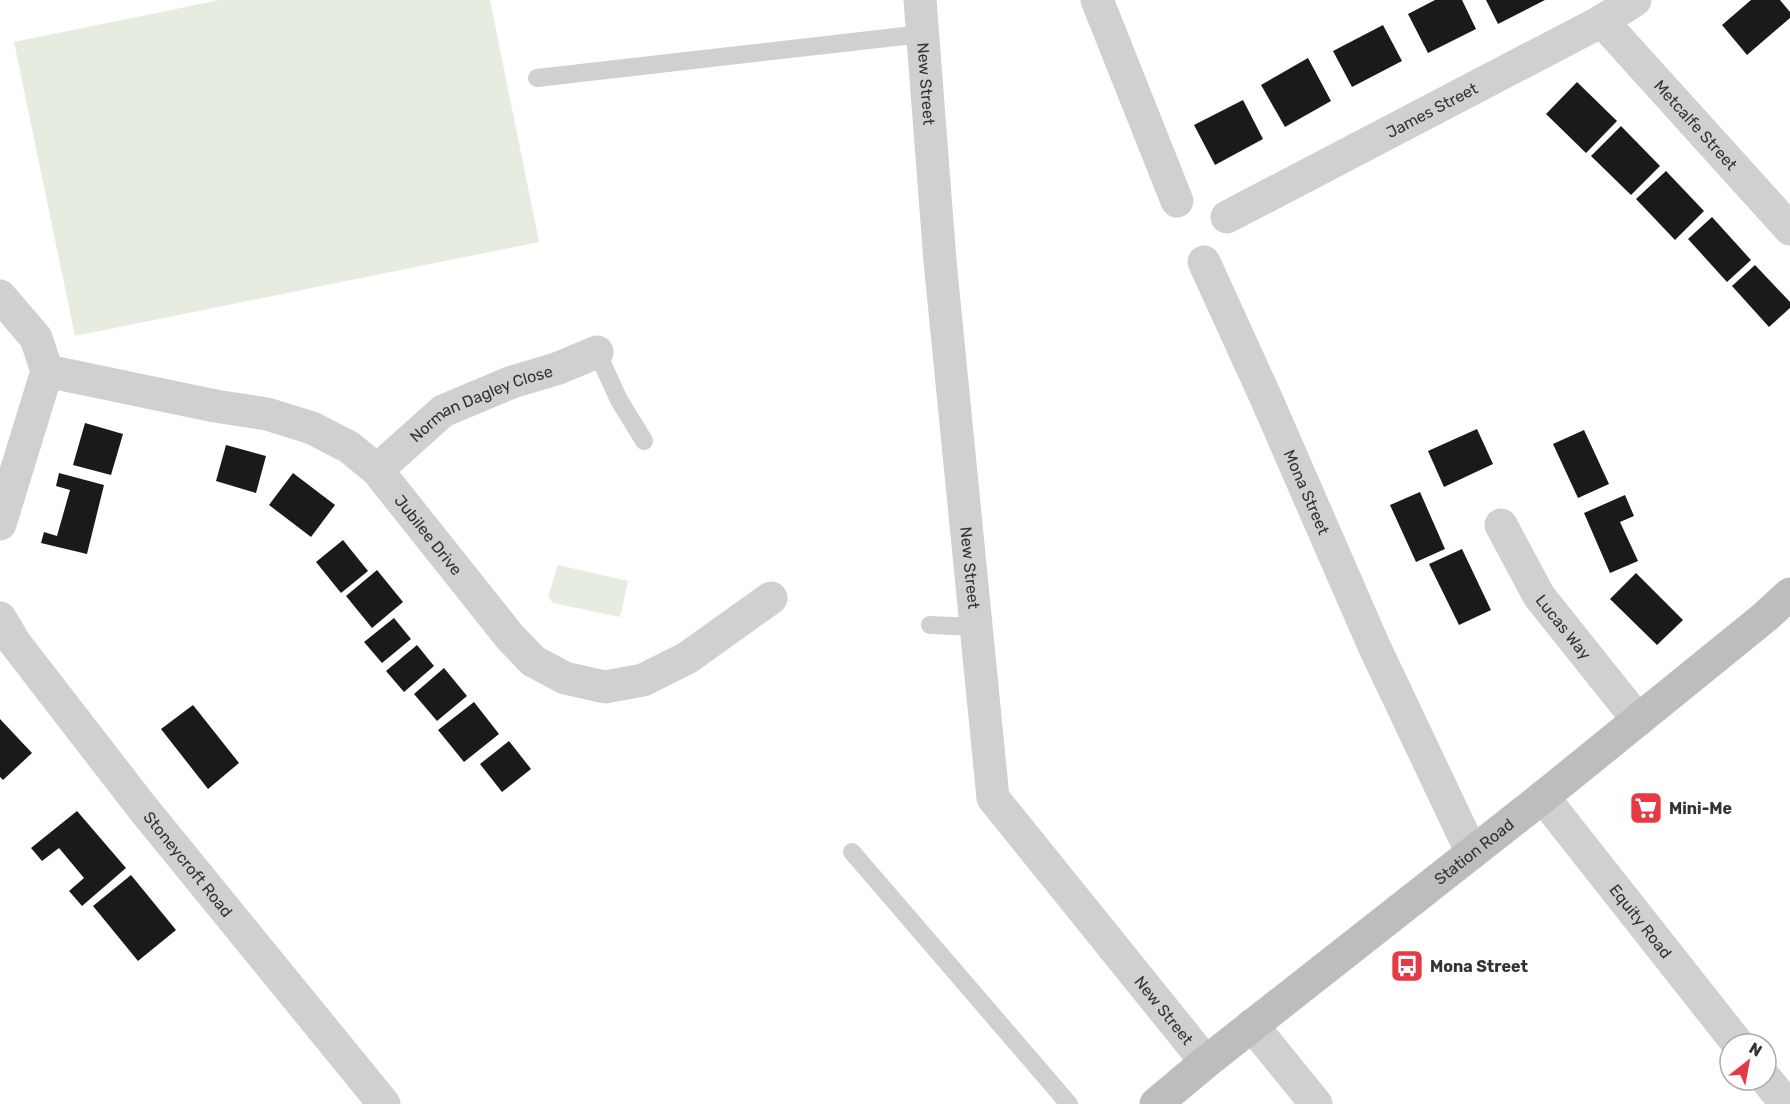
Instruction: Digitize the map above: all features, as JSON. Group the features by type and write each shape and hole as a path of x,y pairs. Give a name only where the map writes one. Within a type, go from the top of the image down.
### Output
{"street":[{"name":"New Street","path":"920,0 940,261 993,798 1206,1062"},
{"path":"1097,0 1177,201"},
{"name":"James Street","path":"1227,217 1602,21 1635,0"},
{"name":"Metcalfe Street","path":"1602,21 1790,229"},
{"name":"Mona Street","path":"1204,262 1374,646 1472,853"},
{"path":"0,296 36,338 47,371 0,524"},
{"name":"Norman Dagley Close","path":"377,470 443,411 512,382 556,369 597,352"},
{"name":"Jubilee Drive","path":"47,371 215,406 267,414 312,428 348,447 377,470 510,637 533,661 565,678 605,687 643,680 687,658 771,598"},
{"name":"Lucas Way","path":"1501,525 1539,596 1638,720"},
{"name":"Station Road","path":"1156,1104 1252,1025 1543,798 1765,617 1790,594"},
{"name":"Stoneycroft Road","path":"0,618 15,643 369,1099"},
{"name":"Equity Road","path":"1543,798 1728,1032"},
{"path":"1252,1025 1316,1104"},
{"path":"1776,1092 1786,1104"}],"lane":[{"path":"537,78 922,34"},
{"path":"597,352 619,400 644,441"},
{"path":"930,626 976,627"},
{"path":"852,852 1069,1104"}],"shaded area":[{"path":"220,0 490,0 539,242 75,336 14,42"},
{"path":"558,565 628,581 620,617 553,603 548,596"}],"building":[{"path":"1435,0 1462,0 1476,29 1428,53 1408,14"},
{"path":"1486,0 1545,0 1498,24"},
{"path":"1751,0 1780,0 1790,12 1790,18 1747,55 1722,25"},
{"path":"1383,25 1402,61 1352,87 1333,51"},
{"path":"1308,58 1331,101 1285,127 1261,85"},
{"path":"1577,82 1617,121 1586,153 1546,114"},
{"path":"1243,100 1263,139 1215,165 1194,125"},
{"path":"1621,126 1660,166 1631,195 1591,156"},
{"path":"1666,171 1704,211 1675,240 1636,199"},
{"path":"1712,217 1751,260 1727,282 1688,239"},
{"path":"1755,265 1790,302 1790,308 1769,327 1732,286"},
{"path":"85,423 123,434 111,475 73,465"},
{"path":"1477,429 1493,464 1444,487 1428,451"},
{"path":"1584,430 1609,484 1578,498 1553,444"},
{"path":"226,445 266,456 256,493 216,481"},
{"path":"59,473 104,485 87,554 41,543 44,532 57,536 70,490 56,486"},
{"path":"293,473 335,505 311,537 269,505"},
{"path":"1420,492 1445,549 1416,562 1390,505"},
{"path":"1625,495 1634,516 1620,522 1638,561 1610,573 1584,513"},
{"path":"343,540 368,571 341,593 316,562"},
{"path":"1462,549 1491,610 1459,625 1429,564"},
{"path":"377,570 403,602 372,628 346,596"},
{"path":"1636,573 1683,620 1657,645 1610,599"},
{"path":"394,618 411,639 382,663 364,642"},
{"path":"417,645 434,666 404,692 386,671"},
{"path":"444,668 467,696 437,721 414,694"},
{"path":"474,702 499,734 464,762 438,730"},
{"path":"193,705 239,763 208,789 161,729"},
{"path":"0,719 32,753 3,780 0,777"},
{"path":"509,741 531,769 502,792 480,764"},
{"path":"77,811 126,868 82,906 69,891 84,878 59,848 42,861 31,848"},
{"path":"131,875 176,930 138,961 93,906"}],"place":[{"name":"Mini-Me","path":"1646,808"},
{"name":"Mona Street","path":"1407,966"}]}
